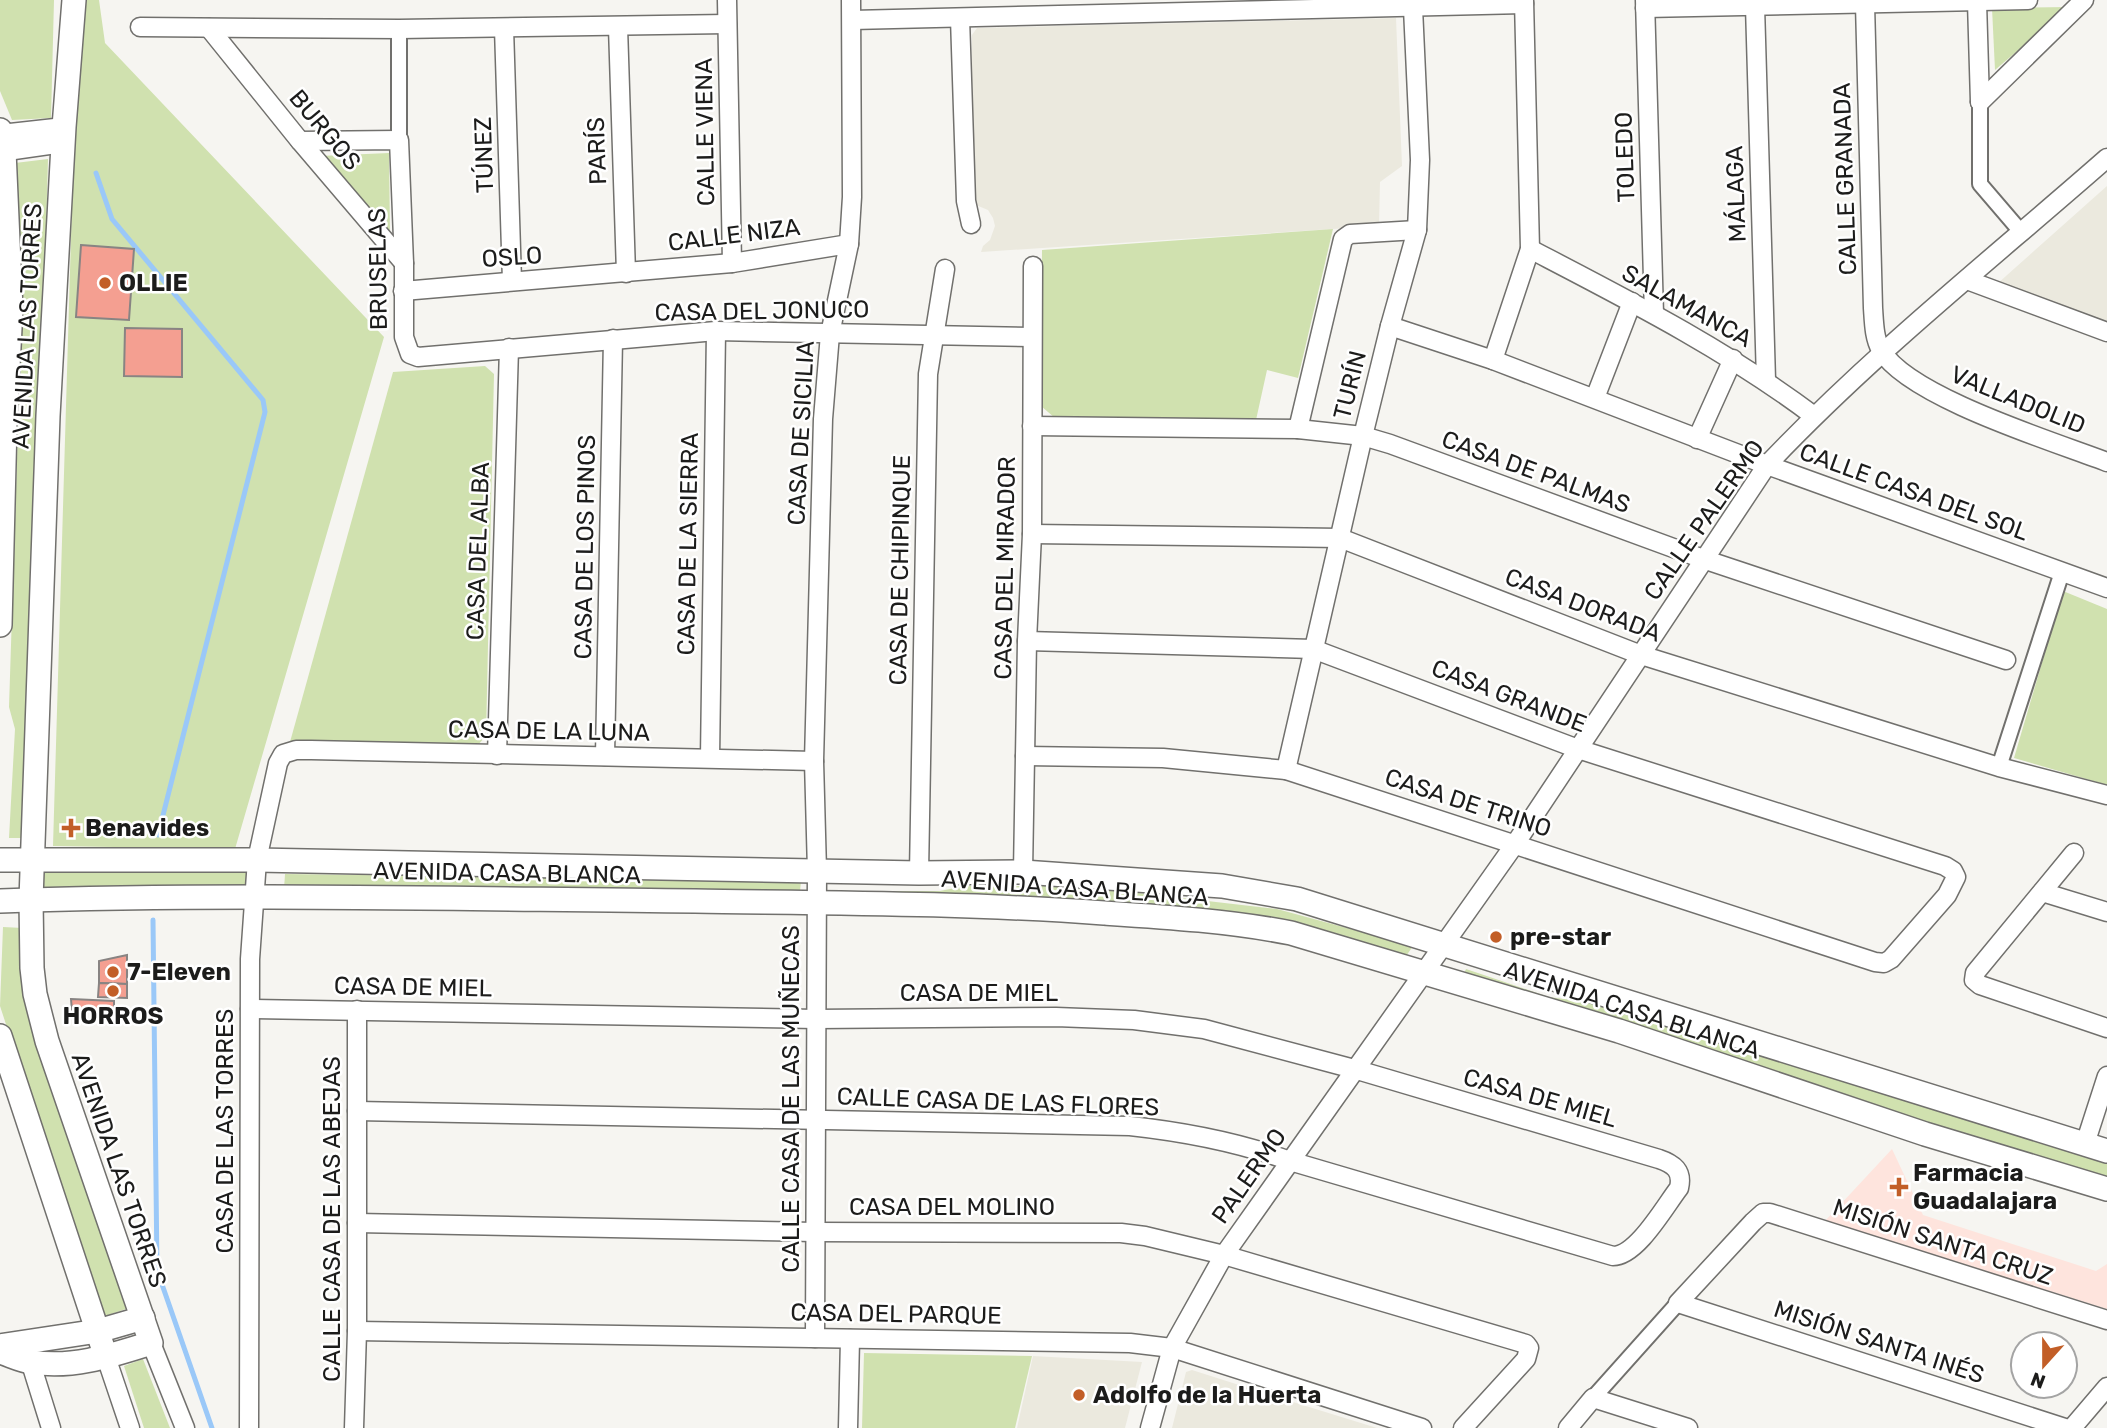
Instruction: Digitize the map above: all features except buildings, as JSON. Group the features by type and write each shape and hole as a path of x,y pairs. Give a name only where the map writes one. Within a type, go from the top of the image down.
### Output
{"street":[{"name":"AVENIDA LAS TORRES","path":"74,0 48,416 31,900 35,994 47,1041 142,1318 185,1428"},
{"name":"CALLE VIENA","path":"727,0 732,263"},
{"name":"CASA DE SICILIA","path":"817,871 814,761 823,419 830,334 849,244 852,197 851,0"},
{"path":"1645,4 1755,6 2028,0"},
{"path":"1980,102 2084,0"},
{"path":"852,20 1413,8 1524,2 1530,250 1493,360"},
{"path":"1977,2 1980,184 2022,233"},
{"name":"TOLEDO","path":"1645,4 1654,314"},
{"name":"CALLE GRANADA","path":"1865,4 1873,308 1882,351"},
{"name":"MÁLAGA","path":"1755,6 1766,380"},
{"name":"TURÍN","path":"1286,769 1363,436 1417,230 1420,160 1413,8"},
{"path":"960,18 966,201 971,224"},
{"path":"140,27 398,29 727,24"},
{"name":"PARÍS","path":"618,27 626,273"},
{"name":"BURGOS","path":"209,28 300,141 404,263"},
{"name":"TÚNEZ","path":"504,28 512,281"},
{"path":"300,141 399,140 398,29"},
{"path":"1,140 64,135"},
{"name":"AVENIDA LAS TORRES","path":"0,625 11,309 1,140"},
{"name":"BRUSELAS","path":"399,140 404,337 410,354"},
{"name":"CALLE PALERMO","path":"1426,972 1516,844 1767,465 1882,351 2107,158"},
{"path":"1298,429 1343,239 1350,234 1417,230"},
{"name":"CALLE NIZA","path":"626,273 732,263 849,244"},
{"name":"SALAMANCA","path":"1530,250 1632,302 1732,359 1766,380 1814,416"},
{"name":"CASA DEL MIRADOR","path":"1023,872 1027,641 1032,534 1033,266"},
{"name":"CASA DE CHIPINQUE","path":"919,873 928,374 945,269"},
{"name":"OSLO","path":"403,291 626,273"},
{"path":"1967,280 2107,332"},
{"path":"1595,398 1632,302"},
{"name":"CALLE CASA DEL SOL","path":"1390,326 1493,360 1767,465 2107,588"},
{"name":"CASA DEL JONUCO","path":"410,354 428,357 716,331 1032,337"},
{"name":"CASA DE LA SIERRA","path":"710,758 716,331"},
{"name":"CASA DE LOS PINOS","path":"605,756 614,339"},
{"name":"CASA DEL ALBA","path":"497,755 509,348"},
{"name":"VALLADOLID","path":"1882,351 1909,376 1935,394 2107,462"},
{"path":"1698,439 1732,359"},
{"name":"CASA DE PALMAS","path":"1032,426 1298,429 1363,436 1706,560 2006,660"},
{"name":"CASA DORADA","path":"1032,534 1340,538 1641,654 1999,767 2107,795"},
{"path":"1999,767 2062,572"},
{"name":"CASA GRANDE","path":"1027,641 1314,649 1578,749 1945,866 1953,871 1956,877 1947,895 1898,952 1884,963"},
{"name":"CASA DE LA LUNA","path":"283,754 296,750 311,750 814,761"},
{"name":"CASA DE LAS TORRES","path":"249,1428 250,1009 253,897 269,800 278,763 283,754"},
{"name":"CASA DE TRINO","path":"1025,756 1163,758 1286,769 1866,960 1884,963"},
{"path":"2074,853 1975,973 1974,980 1980,985 2107,1028"},
{"name":"AVENIDA CASA BLANCA","path":"0,860 257,860 919,873 1023,872 1250,890 1324,906 2096,1147"},
{"name":"CALLE CASA DE LAS MUÑECAS","path":"815,1338 817,871"},
{"path":"2042,892 2107,912"},
{"name":"AVENIDA CASA BLANCA","path":"0,901 253,897 816,902 1046,909 1269,929 1426,972 1619,1031 1925,1134 2107,1189"},
{"name":"PALERMO","path":"1150,1428 1172,1348 1224,1255 1354,1069 1426,972"},
{"name":"CASA DE MIEL","path":"250,1009 816,1019 1056,1017 1134,1020 1204,1029 1354,1069 1671,1163 1678,1169 1681,1178 1679,1188 1634,1248 1620,1256"},
{"name":"CALLE CASA DE LAS ABEJAS","path":"354,1428 357,1331 357,1010"},
{"path":"0,1036 34,1145 131,1428"},
{"path":"2096,1147 2107,1076"},
{"name":"CALLE CASA DE LAS FLORES","path":"357,1111 1130,1126 1216,1139 1254,1148 1605,1254 1620,1256"},
{"name":"MISIÓN SANTA CRUZ","path":"1678,1303 1763,1213 2107,1320"},
{"name":"CASA DEL MOLINO","path":"357,1223 815,1232 1095,1231 1145,1236 1224,1255 1520,1341 1529,1348 1526,1359 1463,1428"},
{"path":"1568,1428 1678,1303"},
{"name":"MISIÓN SANTA INÉS","path":"1678,1303 2065,1428"},
{"path":"0,1352 27,1351 142,1318"},
{"name":"CASA DEL PARQUE","path":"357,1331 1076,1341 1172,1348 1422,1428"},
{"path":"848,1428 850,1339"},
{"path":"0,1346 67,1363 106,1357 151,1343"},
{"path":"27,1351 51,1428"},
{"path":"2072,1428 2107,1387"},
{"path":"1593,1398 1688,1428"}],"shaded area":[{"path":"1396,18 1402,166 1380,182 1379,226 981,252 990,240 995,226 988,210 971,203 972,35 977,28"},
{"path":"2107,186 2107,325 1997,284"},
{"path":"1892,1149 1923,1215 2096,1271 2107,1264 2107,1309 1825,1221"},
{"name":"Adolfo de la Huerta","path":"1033,1356 1142,1362 1125,1428 1017,1428"},
{"path":"1192,1370 1377,1428 1172,1428 1186,1372"}],"green space":[{"path":"0,0 54,0 51,118 12,120 0,91"},
{"path":"78,0 99,0 105,43 384,337 235,849 53,846"},
{"path":"2069,7 1995,70 1992,8"},
{"path":"389,153 390,235 320,156"},
{"path":"48,159 29,838 9,838 15,729 9,707 22,304 15,163"},
{"path":"1333,229 1298,378 1267,370 1256,420 1055,418 1041,406 1042,250"},
{"path":"485,366 494,374 486,736 476,747 290,742 393,372"},
{"path":"2063,591 2107,609 2107,785 2014,758"},
{"path":"42,870 246,872 246,891 41,888"},
{"path":"285,874 801,881 800,892 284,889"},
{"path":"965,886 1078,886 1277,909 1413,946 1404,959 1289,926 874,898 875,891 940,891"},
{"path":"3,927 23,928 24,1000 126,1309 102,1317 0,1006"},
{"path":"1466,969 1549,997 1601,1004 2107,1162 2107,1179 1463,976"},
{"path":"864,1353 1032,1356 1015,1428 862,1428"},
{"path":"143,1359 170,1428 144,1428 124,1366"}],"waterway":[{"path":"96,173 112,219 263,400 265,412 158,835"},
{"path":"153,920 157,1270 212,1428"}],"place":[{"name":"OLLIE","path":"105,283"},
{"name":"Benavides","path":"71,828"},
{"name":"pre-star","path":"1496,937"},
{"name":"7-Eleven","path":"113,972"},
{"name":"HORROS","path":"113,991"},
{"name":"Farmacia Guadalajara","path":"1899,1187"},
{"name":"Adolfo de la Huerta","path":"1079,1395"}]}
